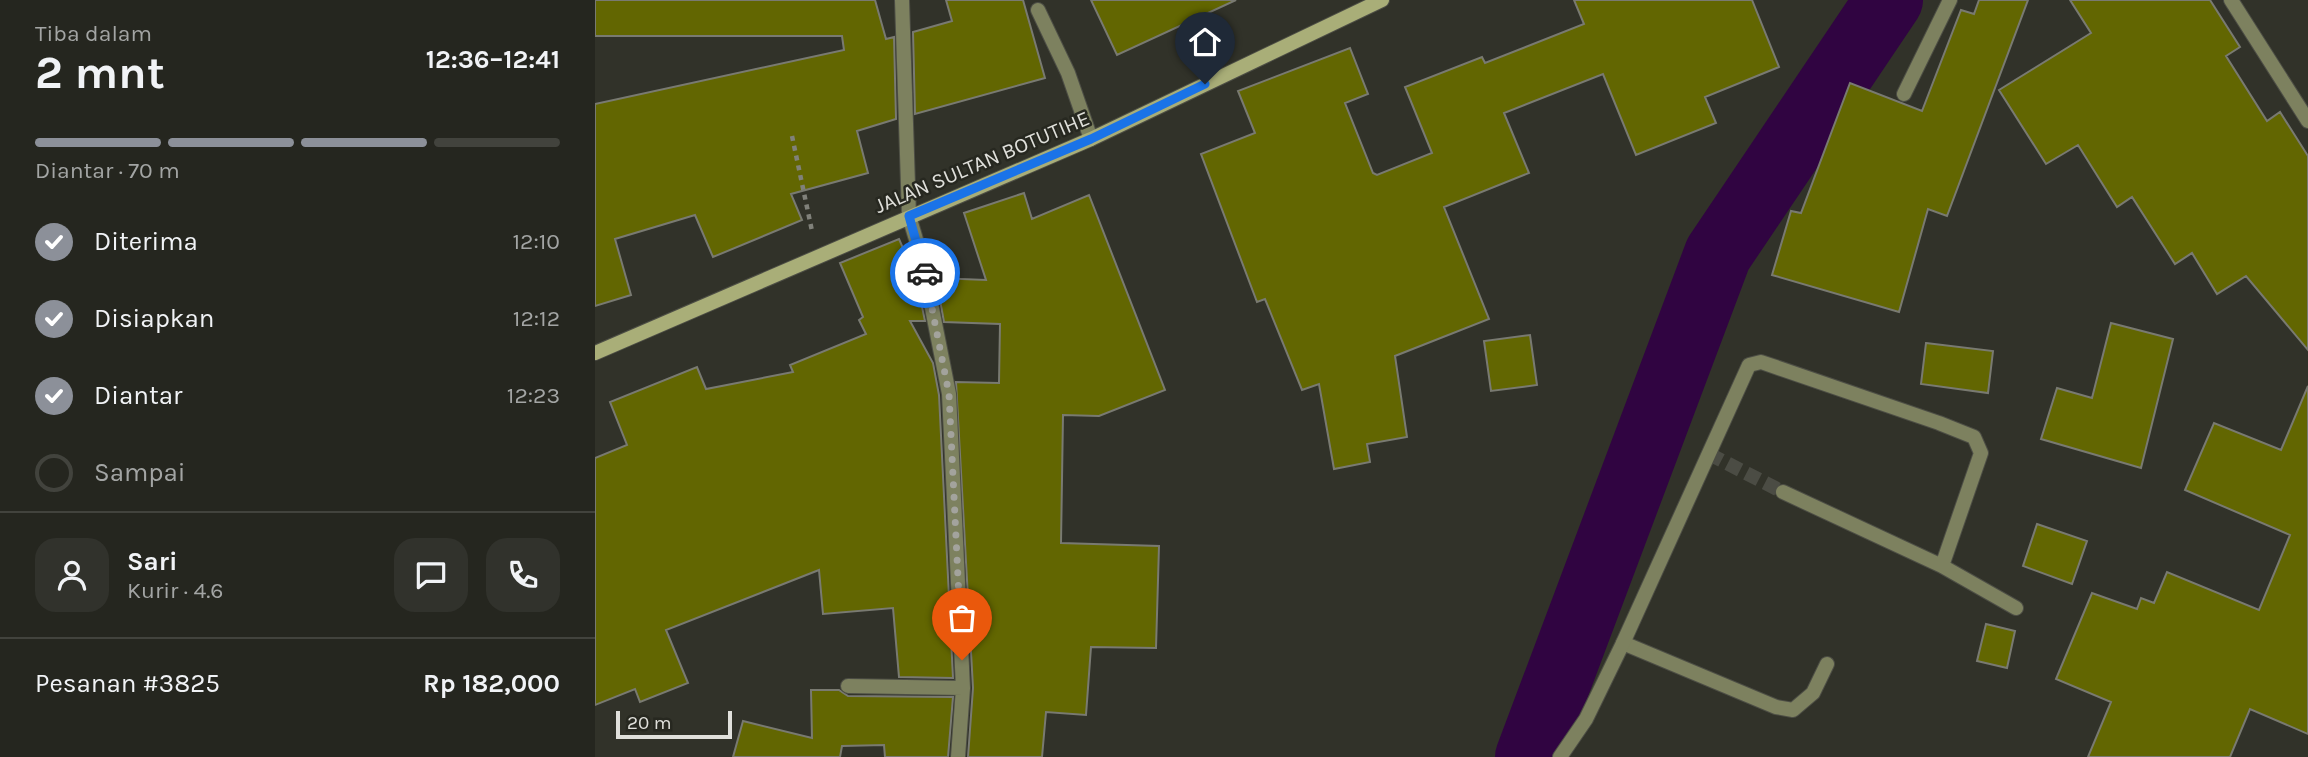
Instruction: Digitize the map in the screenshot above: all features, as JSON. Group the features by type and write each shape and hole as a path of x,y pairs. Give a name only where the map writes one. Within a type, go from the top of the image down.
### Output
{"main road":[{"name":"JALAN SULTAN BOTUTIHE","path":"595,353 1091,139 1382,0"}],"street":[{"path":"902,0 909,216 923,263 949,394 963,688 958,757"},
{"path":"1904,94 1950,0"},
{"path":"2231,0 2308,121"},
{"path":"1038,10 1067,73 1091,139"},
{"path":"1560,757 1586,719 1623,643 1749,365 1761,362 1973,437 1981,453 1942,566"},
{"path":"1783,492 1942,566 2016,608"},
{"path":"1623,643 1776,707 1793,710 1813,693 1827,663"},
{"path":"848,686 963,688"}],"path":[{"path":"792,136 817,256"}],"building":[{"path":"595,0 875,0 886,39 894,37 896,119 857,131 868,173 791,194 802,220 713,257 695,215 615,239 631,295 595,306 595,104 844,50 842,36 595,36"},
{"path":"946,0 1023,0 1045,78 915,114 913,32 952,21"},
{"path":"1091,0 1236,0 1117,55"},
{"path":"1574,0 1752,0 1779,67 1705,97 1716,123 1636,155 1603,74 1504,113 1529,173 1444,207 1489,319 1395,356 1407,437 1367,444 1370,462 1334,469 1319,384 1302,390 1265,299 1257,302 1201,154 1255,133 1238,91 1350,48 1368,94 1345,103 1373,173 1377,175 1432,153 1405,87 1482,57 1485,63 1584,24"},
{"path":"1979,0 2028,0 1947,216 1928,209 1899,312 1772,275 1791,211 1801,213 1850,83 1922,111 1961,10 1974,14"},
{"path":"2070,0 2210,0 2240,47 2226,56 2267,121 2280,112 2308,156 2308,350 2246,276 2217,294 2192,253 2175,264 2132,197 2117,207 2078,145 2046,164 1999,90 2091,33"},
{"path":"1024,193 1032,219 1089,195 1165,390 1099,416 1063,415 1061,543 1159,546 1156,648 1091,647 1086,715 1046,712 1042,757 968,757 973,688 956,382 999,383 1000,324 944,322 936,278 986,280 964,213"},
{"path":"899,239 916,278 925,321 910,321 933,363 939,395 953,678 899,677 893,608 823,614 819,570 666,630 688,683 640,702 635,689 595,705 595,458 627,445 610,402 697,367 706,389 793,372 790,365 866,334 859,320 863,317 840,263"},
{"path":"2111,323 2173,339 2141,468 2041,439 2057,388 2092,398"},
{"path":"1530,335 1537,385 1491,391 1484,341"},
{"path":"1926,343 1993,351 1988,393 1921,384"},
{"path":"2308,386 2308,734 2250,709 2230,757 2088,757 2111,702 2056,679 2092,593 2137,609 2141,598 2154,603 2167,572 2259,610 2290,535 2185,490 2214,423 2281,450"},
{"path":"2037,524 2087,541 2072,584 2023,566"},
{"path":"1986,624 2015,631 2007,668 1977,661"},
{"path":"811,690 839,690 848,696 953,697 948,757 885,757 884,745 842,746 840,757 733,757 743,721 812,738"}],"waterway":[{"path":"1529,757 1718,254 1889,0"}],"tunnel":[{"path":"1709,454 1783,492"}],"way so far":[{"path":"925,273 949,394 962,660"}],"route":[{"path":"925,273 909,216 1091,139 1205,84"}]}
